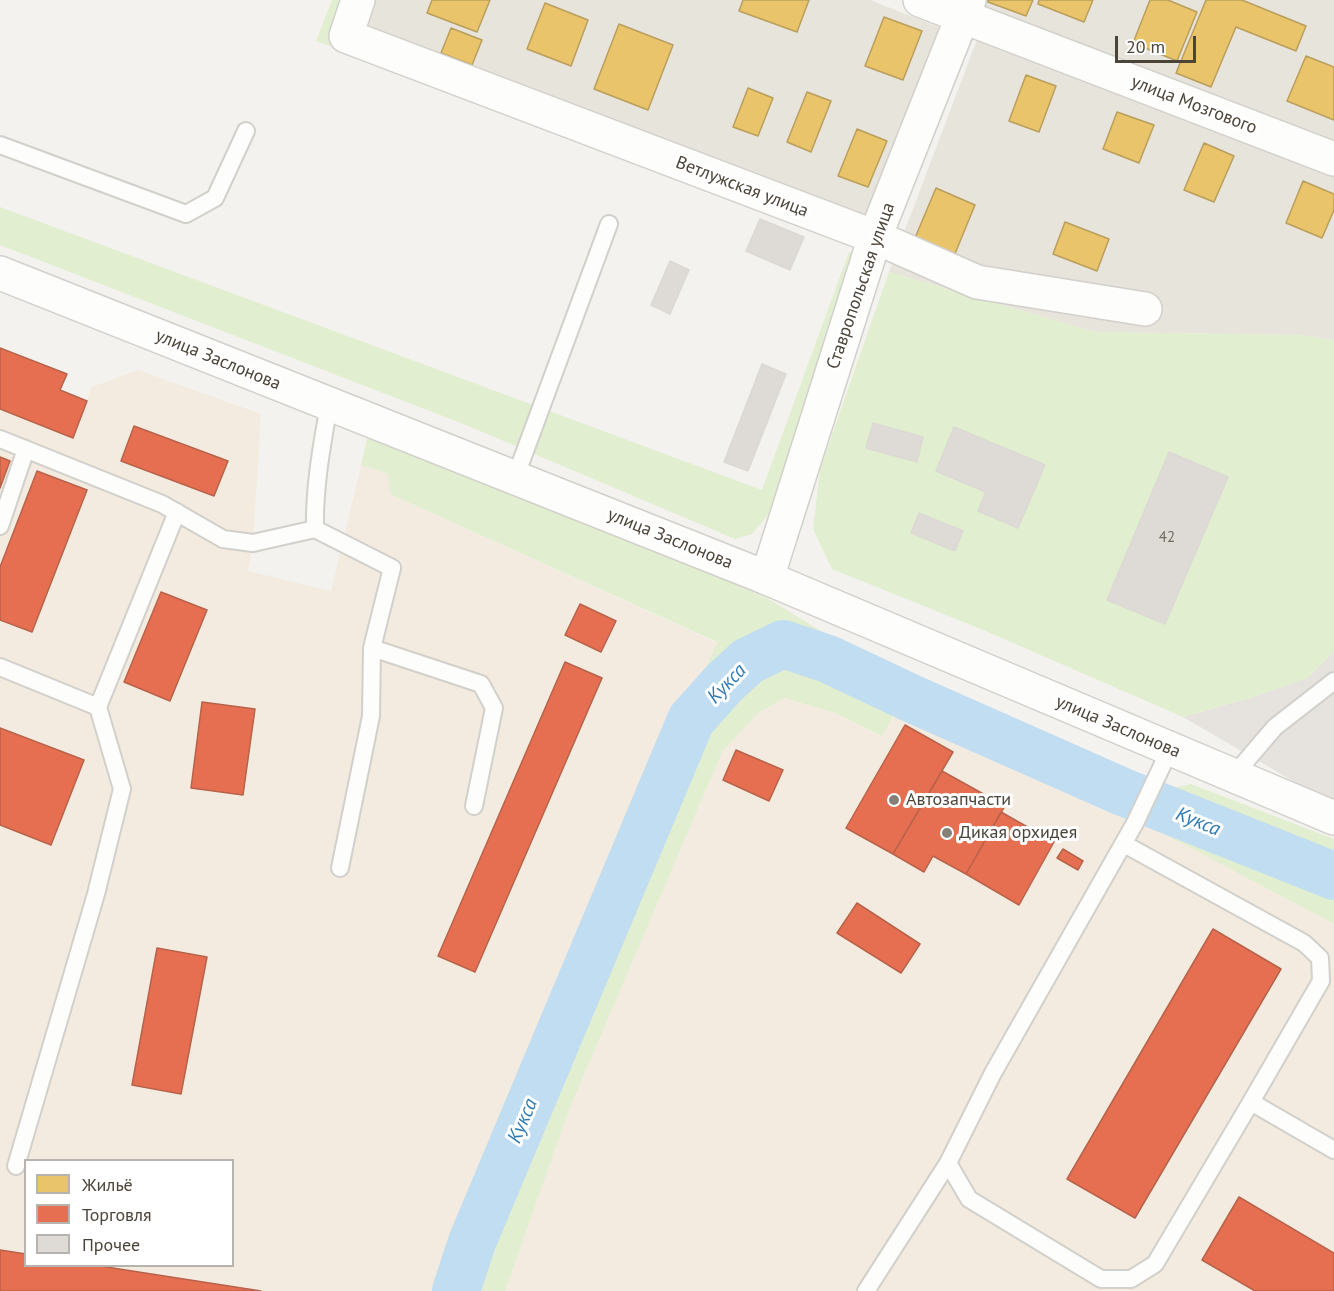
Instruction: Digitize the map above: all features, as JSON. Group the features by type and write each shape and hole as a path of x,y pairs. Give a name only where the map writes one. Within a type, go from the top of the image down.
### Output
{"street":[{"name":"Ветлужская улица","path":"358,0 346,36 875,237 977,282 1145,309"},
{"name":"улица Мозгового","path":"920,0 966,8 1334,159"},
{"name":"Ставропольская улица","path":"767,578 875,237 966,8"},
{"name":"улица Заслонова","path":"0,273 767,578 1334,818"}],"lane":[{"path":"0,144 186,214 215,198 246,131"},
{"path":"515,478 609,224"},
{"path":"315,529 317,487 329,404"},
{"path":"0,439 162,504 223,539 253,543 315,529 392,568 372,648 371,716 340,868"},
{"path":"0,526 26,449"},
{"path":"16,1166 96,894 122,789 98,707 177,512"},
{"path":"372,648 481,684 494,708 474,806"},
{"path":"0,667 98,707"},
{"path":"1234,776 1275,727 1334,681"},
{"path":"866,1291 948,1163 993,1073 1124,844 1170,749"},
{"path":"948,1163 969,1199 1101,1279 1131,1280 1155,1264 1321,981 1320,958 1304,943 1124,844"},
{"path":"1251,1102 1334,1150"}],"shaded area":[{"path":"372,0 870,0 946,30 873,225 360,30"},
{"path":"980,0 1334,0 1334,148 975,12"},
{"path":"978,37 1334,173 1334,340 1301,335 1095,332 889,272"},
{"path":"0,348 67,374 61,390 87,400 92,387 138,370 261,414 253,543 248,571 331,591 361,465 388,474 390,494 717,643 543,1041 452,1291 0,1291"},
{"path":"1334,651 1334,802 1314,793 1183,717 1253,697 1307,678"},
{"path":"785,698 835,713 881,736 898,706 1121,803 1168,836 1334,924 1334,1291 505,1291 569,1110 722,752 758,713"}],"green space":[{"path":"332,0 348,0 330,46 316,41"},
{"path":"0,207 762,490 849,252 862,260 774,508 752,534 735,539 466,425 0,245"},
{"path":"889,272 1095,332 1301,335 1334,340 1334,651 1308,678 1183,717 988,632 832,569 813,529 820,469"},
{"path":"367,439 405,444 767,598 908,684 791,637 762,638 692,701 717,642 390,494 388,474 361,465"},
{"path":"774,661 817,668 898,706 882,736 835,713 785,698 758,713 722,752 569,1110 505,1291 470,1291 616,925 701,734 743,681"},
{"path":"1191,784 1334,839 1334,866 1165,797 1169,789"},
{"path":"1176,832 1334,893 1334,924 1168,836"}],"building: Жильё":[{"path":"432,0 490,0 477,32 427,13"},
{"path":"743,0 809,0 797,32 739,11"},
{"path":"988,0 1033,0 1026,16 988,2"},
{"path":"1039,0 1093,0 1084,22 1038,4"},
{"path":"1150,0 1168,0 1197,12 1177,61 1133,43"},
{"path":"1206,0 1242,0 1306,26 1296,51 1236,27 1211,87 1176,73"},
{"path":"545,3 588,20 571,66 527,49"},
{"path":"884,17 922,31 903,80 865,66"},
{"path":"619,24 673,45 648,110 594,89"},
{"path":"451,28 482,40 472,65 441,53"},
{"path":"1306,56 1334,67 1334,120 1287,101"},
{"path":"1026,75 1056,86 1039,132 1009,121"},
{"path":"748,88 773,98 758,136 733,127"},
{"path":"807,92 831,101 811,152 787,142"},
{"path":"1117,112 1154,125 1139,163 1103,149"},
{"path":"857,129 887,141 868,187 838,176"},
{"path":"1204,143 1234,156 1214,202 1184,190"},
{"path":"1303,181 1334,194 1334,210 1322,238 1286,223"},
{"path":"936,188 975,205 952,261 912,245"},
{"path":"1065,222 1109,239 1097,271 1053,254"}],"building: Торговля":[{"path":"0,348 67,374 60,390 87,401 73,438 0,409"},
{"path":"134,426 228,461 214,496 121,461"},
{"path":"0,457 10,461 0,488"},
{"path":"37,471 87,490 32,632 0,620 0,567"},
{"path":"161,592 207,610 170,701 124,682"},
{"path":"580,604 616,621 601,652 565,635"},
{"path":"565,662 602,678 475,972 438,956"},
{"path":"202,702 255,709 243,795 191,788"},
{"name":"Автозапчасти","path":"905,725 953,752 893,854 846,828"},
{"path":"0,728 84,760 51,845 0,825"},
{"path":"736,750 783,770 769,801 723,780"},
{"name":"Дикая орхидея","path":"942,771 1005,806 966,874 933,856 924,872 893,854"},
{"path":"1001,812 1054,842 1019,905 966,874"},
{"path":"1063,849 1083,861 1078,870 1057,858"},
{"path":"857,903 920,944 901,973 837,933"},
{"path":"1213,929 1281,969 1135,1218 1067,1179"},
{"path":"157,948 207,957 181,1094 132,1085"},
{"path":"1239,1197 1334,1253 1334,1291 1255,1291 1202,1260"},
{"path":"0,1250 24,1254 24,1267 106,1267 261,1291 0,1291"}],"building: Прочее":[{"path":"760,219 804,237 790,270 746,251"},
{"path":"670,261 689,270 670,314 651,305"},
{"path":"762,364 786,374 748,471 724,462"},
{"path":"873,423 923,437 917,462 866,448"},
{"path":"954,427 1045,465 1018,528 978,511 986,492 936,471"},
{"path":"1169,452 1228,477 1165,624 1107,600"},
{"path":"919,513 963,531 955,551 911,533"}],"waterway":[{"name":"Кукса","path":"456,1291 472,1242 691,720 724,683 748,661 783,644 828,659 1123,792 1334,876"}],"place":[{"name":"Автозапчасти","path":"894,800"},
{"name":"Дикая орхидея","path":"947,833"}]}
